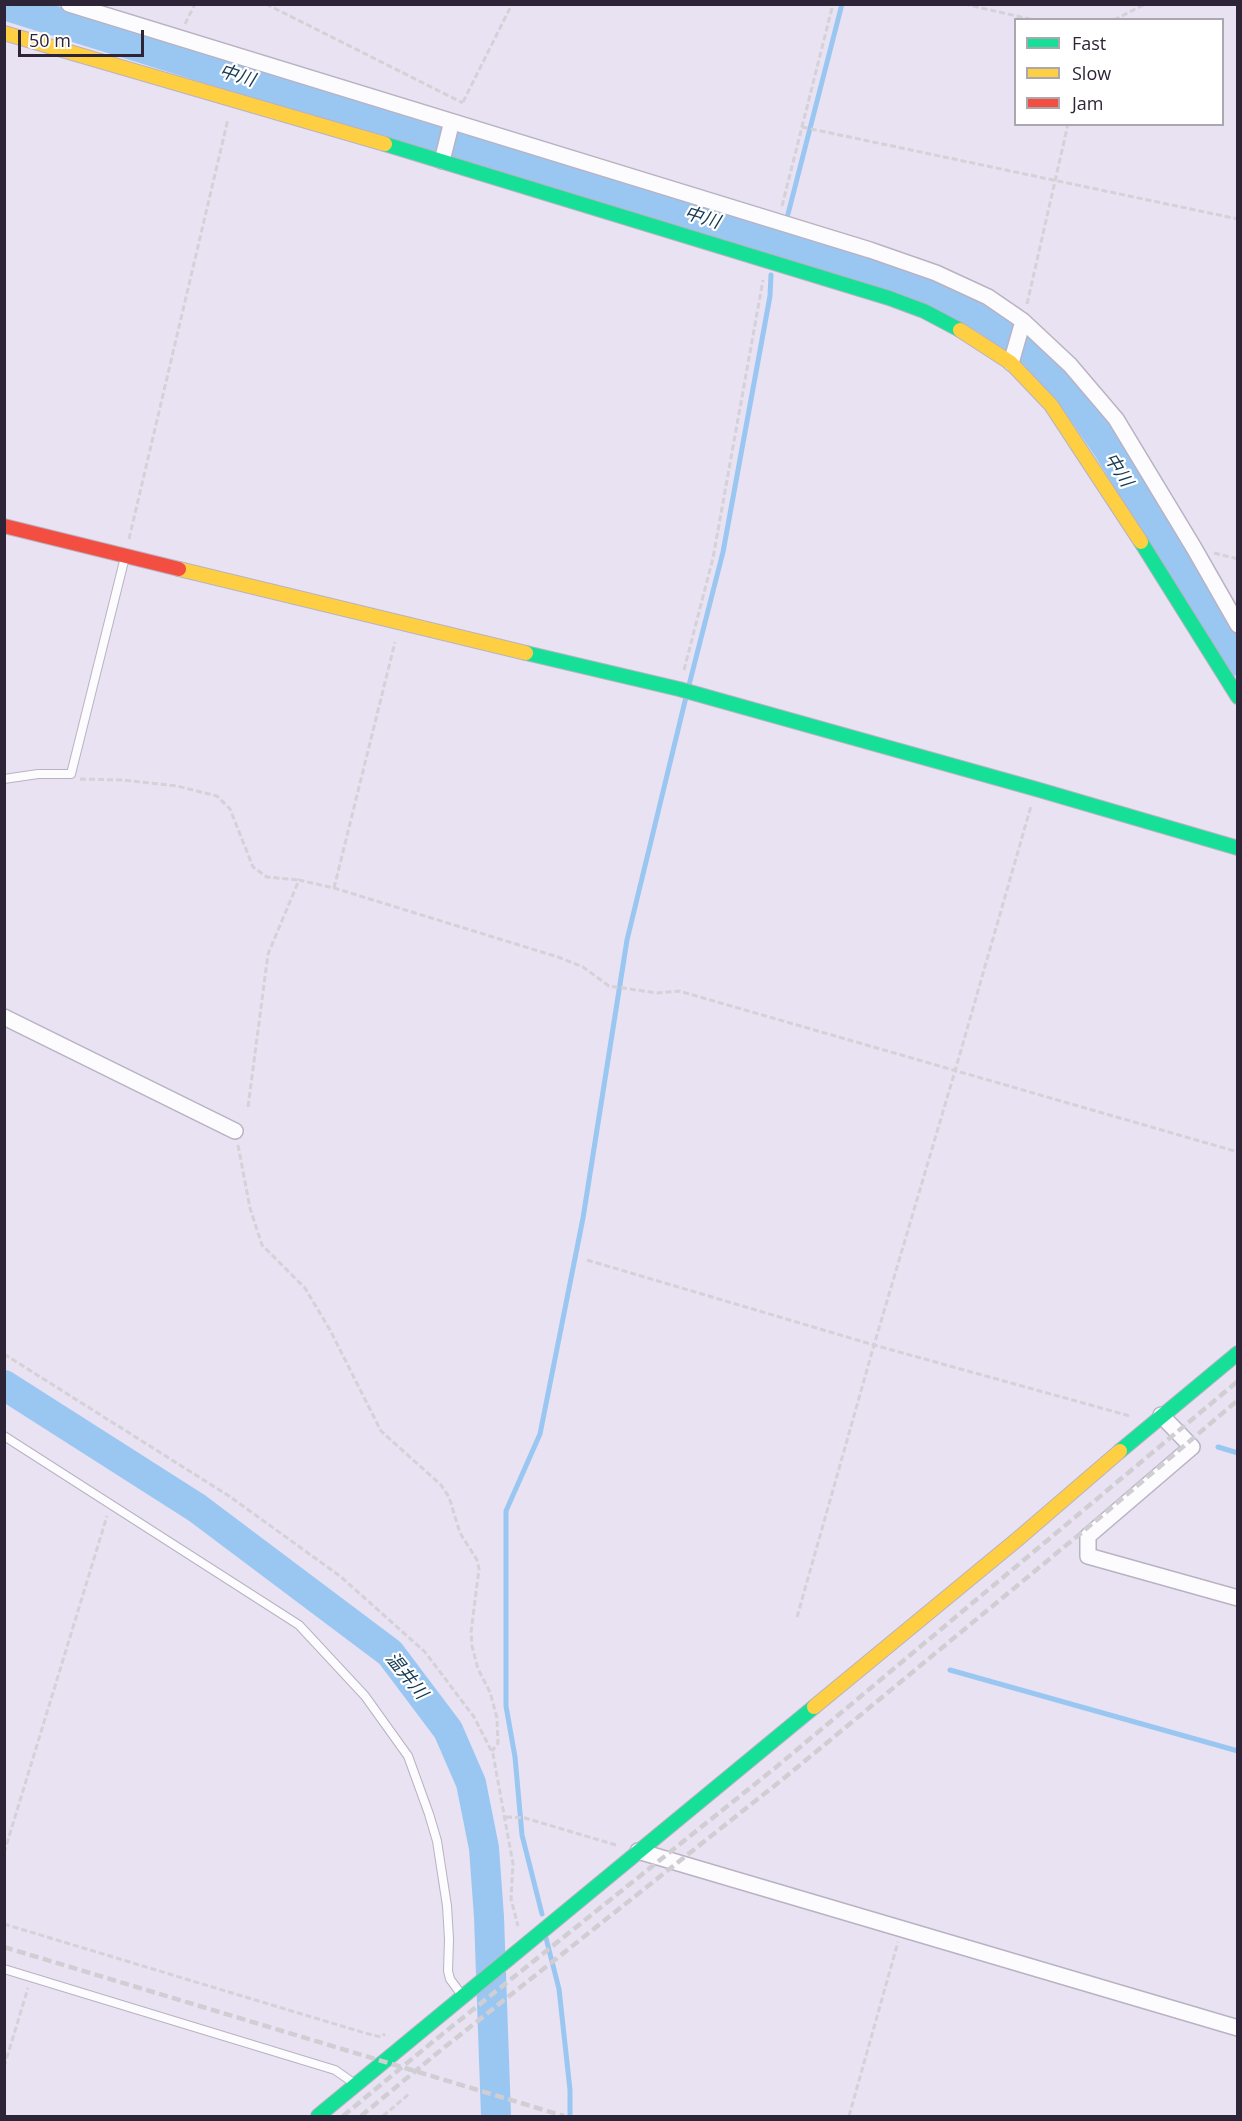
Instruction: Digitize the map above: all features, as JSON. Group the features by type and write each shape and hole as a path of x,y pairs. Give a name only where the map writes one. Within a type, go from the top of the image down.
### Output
{"street":[{"path":"69,4 452,126 870,250 936,273 988,297 1023,320 1070,365 1116,419 1238,625"},
{"path":"4,33 443,158 766,262 889,298 924,311 952,325 1012,360 1051,405 1121,509 1238,697"},
{"path":"443,158 452,126"},
{"path":"1012,360 1023,320"},
{"path":"4,526 400,624 679,689 1238,848"},
{"path":"4,1017 235,1131"},
{"path":"318,2116 1019,1538 1157,1418 1238,1353"},
{"path":"1157,1418 1191,1447 1088,1536 1088,1556 1238,1598"},
{"path":"638,1851 1238,2028"}],"lane":[{"path":"4,779 38,774 71,774 125,555"},
{"path":"4,1436 299,1625 365,1696 408,1755 429,1814 437,1841 447,1906 448,1971 450,1979 463,1998"},
{"path":"4,1969 335,2070 356,2085"}],"path":[{"path":"178,37 195,4"},
{"path":"266,4 463,103"},
{"path":"452,126 513,4"},
{"path":"778,222 833,4"},
{"path":"964,4 1025,18"},
{"path":"1118,18 1145,4"},
{"path":"125,555 233,100"},
{"path":"1023,320 1068,126"},
{"path":"802,127 1238,219"},
{"path":"679,689 713,558 766,262"},
{"path":"334,888 400,624"},
{"path":"71,774 78,779 123,780 177,786 217,796 230,809 253,867 267,877 299,880 334,888 558,957 583,967 609,986 657,993 679,991 1238,1152"},
{"path":"797,1617 1036,789"},
{"path":"249,1107 268,954 299,880"},
{"path":"235,1131 250,1208 262,1245 305,1288 334,1338 381,1431 441,1485 449,1497 460,1533 477,1560 479,1569 471,1632 472,1646 478,1669 490,1692 497,1718 498,1743 492,1751"},
{"path":"587,1260 874,1345 1157,1418"},
{"path":"4,1354 229,1496 340,1576 425,1652 474,1717 492,1751 513,1864 511,1899 523,1947"},
{"path":"4,1853 110,1505"},
{"path":"506,1817 525,1818 638,1851"},
{"path":"4,1924 365,2033"},
{"path":"849,2116 902,1928"},
{"path":"4,2067 31,1977"},
{"path":"383,2116 409,2094"}],"waterway":[{"path":"788,214 842,4"},
{"name":"中川","path":"4,5 900,280 953,302 987,320 1030,353 1074,399 1107,447 1238,661"},
{"name":"中川","path":"775,256 783,230"},
{"path":"781,259 785,244"},
{"path":"689,685 723,552 770,296 771,275"},
{"path":"542,1914 522,1835 515,1757 506,1706 506,1511 540,1434 583,1218 627,940 686,697"},
{"name":"温井川","path":"4,1385 197,1508 390,1653 448,1730 471,1783 484,1848 489,1917 496,2116"},
{"path":"1218,1447 1238,1453"},
{"path":"950,1670 1238,1751"},
{"path":"546,1938 559,1989 570,2090 570,2116"}],"railway":[{"path":"343,2116 775,1768 1238,1381"},
{"path":"361,2116 783,1779 1104,1514 1238,1400"},
{"path":"4,1947 564,2116"}],"traffic: fast":[{"path":"385,144 889,298 924,311 960,330"},
{"path":"1141,542 1238,697"},
{"path":"526,653 679,689 1238,848"},
{"path":"1120,1451 1238,1353"},
{"path":"318,2116 814,1707"}],"traffic: slow":[{"path":"4,33 385,144"},
{"path":"960,330 1011,363 1051,405 1141,542"},
{"path":"179,569 526,653"},
{"path":"814,1707 1019,1538 1120,1451"}],"traffic: jam":[{"path":"4,526 179,569"}]}
